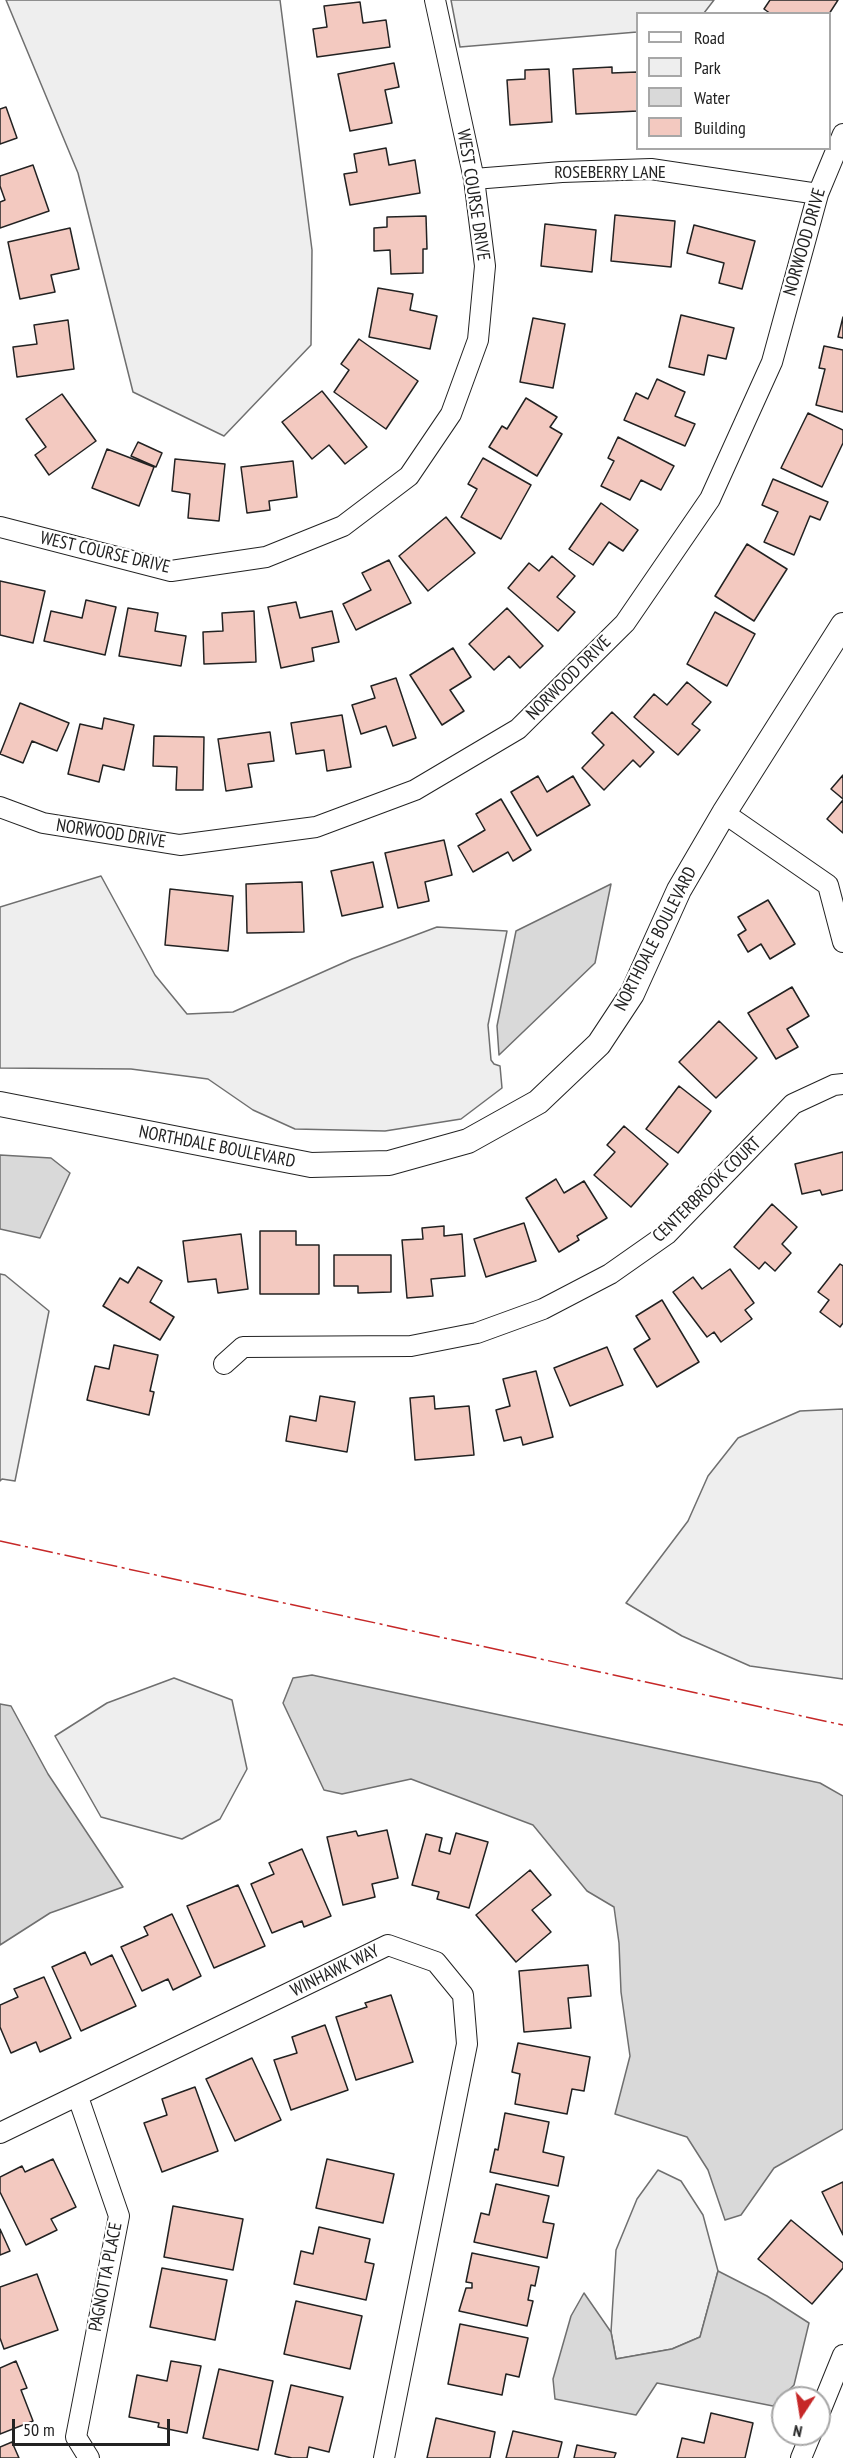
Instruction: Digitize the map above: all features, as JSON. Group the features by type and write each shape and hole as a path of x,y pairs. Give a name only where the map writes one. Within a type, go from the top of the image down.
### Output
{"street":[{"name":"WEST COURSE DRIVE","path":"0,527 171,571 266,557 343,526 409,476 451,414 478,340 485,266 474,179 435,0"},
{"name":"NORWOOD DRIVE","path":"0,807 43,822 180,845 316,827 415,790 518,729 625,623 710,499 772,362 818,194 843,134"},
{"name":"ROSEBERRY LANE","path":"474,179 562,172 651,169 818,194"},
{"name":"NORTHDALE BOULEVARD","path":"0,1104 311,1165 388,1163 468,1141 538,1102 599,1044 632,994 679,890 724,813 843,625"},
{"path":"724,813 828,885 843,942"},
{"name":"CENTERBROOK COURT","path":"224,1364 243,1347 411,1346 477,1333 543,1309 610,1274 667,1234 792,1104 834,1085 843,1084"},
{"name":"WINHAWK WAY","path":"0,2133 388,1945 436,1962 464,1995 467,2044 384,2458"},
{"name":"PAGNOTTA PLACE","path":"78,2097 119,2216 76,2437 89,2458"},
{"path":"830,2386 843,2355"}],"green space":[{"path":"6,0 280,0 312,250 311,345 224,436 133,392 78,173"},
{"path":"451,0 714,0 705,12 636,12 636,32 460,47"},
{"path":"101,876 155,975 187,1014 233,1012 352,959 437,927 507,931 488,1025 491,1060 500,1066 502,1088 461,1119 385,1131 295,1129 253,1110 208,1079 131,1069 0,1068 0,907"},
{"path":"0,1274 5,1275 49,1311 15,1481 2,1479 0,1481"},
{"path":"843,1409 843,1679 750,1666 682,1636 626,1603 688,1521 708,1476 738,1438 800,1411"},
{"path":"174,1678 232,1700 247,1769 220,1819 182,1839 101,1817 55,1736 107,1703"},
{"path":"658,2170 681,2181 703,2215 718,2271 700,2337 672,2349 616,2359 611,2332 616,2250 637,2199"}],"water":[{"path":"611,884 595,963 499,1055 497,1026 516,931"},
{"path":"0,1155 51,1158 70,1173 40,1238 0,1229"},
{"path":"312,1675 820,1783 843,1796 843,2129 774,2168 741,2215 725,2220 708,2170 687,2137 615,2114 630,2056 621,1992 619,1943 614,1907 587,1891 533,1825 411,1779 342,1794 324,1790 283,1703 293,1678"},
{"path":"0,1704 11,1706 48,1774 123,1887 50,1913 0,1945"},
{"path":"718,2271 767,2296 809,2323 794,2385 771,2386 771,2406 657,2383 636,2415 555,2399 553,2379 571,2316 584,2293 611,2332 616,2359 672,2349 700,2337"}],"building":[{"path":"770,0 838,0 830,12 768,12 764,9"},
{"path":"360,2 363,23 386,20 390,47 317,57 313,29 327,27 324,6"},
{"path":"394,63 399,87 385,90 392,123 350,131 338,74"},
{"path":"612,67 612,73 636,72 636,111 576,114 573,69"},
{"path":"549,69 552,122 510,125 507,80 525,79 525,70"},
{"path":"6,107 17,138 0,144 0,109"},
{"path":"386,148 389,165 415,160 420,193 350,205 344,174 357,172 354,154"},
{"path":"33,165 49,211 0,228 0,202 5,200 0,186 0,176"},
{"path":"615,215 675,221 671,267 611,261"},
{"path":"426,216 427,249 423,249 423,273 391,274 390,250 374,251 374,228 387,227 387,217"},
{"path":"545,224 596,230 592,272 541,266"},
{"path":"694,225 755,241 742,289 719,283 724,263 687,253"},
{"path":"70,228 79,269 51,275 55,292 20,299 8,242"},
{"path":"378,288 413,294 410,310 437,316 430,349 369,337"},
{"path":"681,315 734,328 726,359 708,355 704,375 669,367"},
{"path":"843,317 843,338 838,337"},
{"path":"533,318 565,324 553,388 520,382"},
{"path":"68,320 74,369 17,377 13,347 37,344 34,325"},
{"path":"359,339 418,381 386,429 334,392 349,370 341,364"},
{"path":"824,346 843,350 843,412 816,405 825,369 819,368"},
{"path":"657,379 685,392 675,416 695,424 685,446 624,420 636,393 648,399"},
{"path":"322,391 367,447 345,464 329,445 312,459 282,422"},
{"path":"62,394 96,441 49,475 35,455 46,447 26,419"},
{"path":"526,398 557,417 550,427 562,434 537,476 489,447 502,426 507,429"},
{"path":"808,413 843,430 843,443 822,487 781,468"},
{"path":"618,437 674,466 661,490 641,480 630,500 601,486 614,461 608,458"},
{"path":"138,442 162,453 156,467 131,456"},
{"path":"107,449 154,467 139,506 92,488"},
{"path":"483,458 531,485 501,539 461,517 477,489 468,484"},
{"path":"175,459 225,464 219,521 188,518 190,494 172,491"},
{"path":"293,461 297,497 269,501 270,510 247,513 241,467"},
{"path":"773,479 828,502 820,520 810,516 794,555 764,542 778,512 762,505"},
{"path":"601,503 638,530 623,551 609,542 593,565 569,549"},
{"path":"446,517 475,553 428,591 399,556"},
{"path":"747,544 787,569 754,621 715,596"},
{"path":"552,556 575,576 557,597 575,612 558,631 508,588 529,563 539,571"},
{"path":"389,560 411,603 356,630 343,604 371,590 362,573"},
{"path":"0,581 45,591 33,643 0,635"},
{"path":"86,600 116,607 105,655 44,641 51,611 82,618"},
{"path":"296,602 300,618 332,611 339,642 312,648 314,661 281,668 268,607"},
{"path":"128,608 158,613 155,631 186,636 181,666 119,656"},
{"path":"507,608 543,646 520,668 509,656 494,670 469,644"},
{"path":"254,611 256,662 204,664 203,632 223,631 222,613"},
{"path":"715,612 755,634 727,686 687,664"},
{"path":"453,648 471,677 450,690 464,711 442,725 410,675"},
{"path":"396,678 416,738 393,746 386,726 361,734 352,705 375,698 371,686"},
{"path":"687,682 711,702 692,724 700,730 678,755 634,717 654,694 667,705"},
{"path":"20,703 69,723 57,751 32,741 23,763 0,754"},
{"path":"612,712 654,752 640,767 633,760 604,790 582,768 604,745 592,733"},
{"path":"342,715 351,767 327,771 324,750 296,754 291,723"},
{"path":"104,718 134,725 124,770 103,765 99,782 68,774 80,724 102,729"},
{"path":"270,732 274,761 248,764 252,787 226,791 218,739"},
{"path":"154,736 204,737 203,790 176,790 177,767 153,766"},
{"path":"843,775 843,799 831,789"},
{"path":"538,776 547,792 573,776 590,805 537,836 511,792"},
{"path":"501,799 531,850 513,861 508,852 473,872 458,846 485,830 476,814"},
{"path":"843,800 843,833 827,819"},
{"path":"444,840 452,875 425,882 429,901 398,908 385,853"},
{"path":"373,862 383,907 342,916 331,871"},
{"path":"302,882 304,932 247,933 246,884"},
{"path":"170,889 233,896 228,951 165,945"},
{"path":"768,900 795,944 770,959 761,944 748,952 738,935 746,930 738,917"},
{"path":"792,987 809,1016 787,1029 798,1047 776,1059 748,1013"},
{"path":"719,1021 757,1058 716,1098 679,1062"},
{"path":"679,1086 711,1111 678,1153 646,1129"},
{"path":"624,1126 668,1164 631,1207 594,1175 615,1152 607,1145"},
{"path":"843,1152 843,1190 822,1195 820,1190 802,1194 795,1164"},
{"path":"556,1179 564,1193 584,1181 607,1218 577,1236 579,1240 559,1252 526,1198"},
{"path":"772,1204 797,1227 782,1244 791,1253 775,1271 765,1262 759,1269 734,1247"},
{"path":"524,1223 536,1261 486,1277 474,1239"},
{"path":"444,1226 444,1236 462,1234 465,1276 431,1279 433,1296 407,1298 402,1240 423,1239 422,1228"},
{"path":"260,1231 296,1231 296,1245 319,1245 319,1294 260,1294"},
{"path":"241,1234 248,1289 218,1293 216,1279 188,1282 183,1241"},
{"path":"334,1255 391,1255 391,1292 358,1293 358,1286 334,1286"},
{"path":"840,1264 843,1266 843,1323 840,1327 820,1312 829,1300 818,1292"},
{"path":"138,1267 162,1281 150,1302 174,1317 160,1340 103,1306 120,1278 128,1283"},
{"path":"730,1269 754,1303 745,1310 752,1319 721,1342 714,1332 707,1337 673,1292 693,1277 702,1289"},
{"path":"662,1300 699,1362 657,1387 634,1349 650,1339 636,1316"},
{"path":"114,1345 158,1355 150,1391 154,1392 149,1415 87,1400 95,1366 109,1369"},
{"path":"607,1347 623,1385 570,1406 554,1368"},
{"path":"536,1371 553,1437 523,1445 521,1437 504,1441 496,1410 510,1406 503,1379"},
{"path":"320,1396 355,1402 347,1452 286,1441 290,1416 316,1421"},
{"path":"434,1396 435,1409 469,1406 474,1455 415,1460 410,1398"},
{"path":"387,1830 398,1878 372,1884 375,1897 343,1905 327,1837 356,1831 358,1836"},
{"path":"456,1833 488,1842 469,1908 437,1899 439,1892 412,1885 426,1834 442,1838 439,1851 450,1854"},
{"path":"302,1849 331,1916 304,1927 302,1921 272,1933 251,1884 274,1874 269,1863"},
{"path":"530,1870 551,1895 532,1910 551,1932 516,1962 476,1915"},
{"path":"238,1885 265,1946 214,1968 187,1906"},
{"path":"172,1914 201,1976 173,1990 168,1979 142,1991 121,1947 148,1935 144,1927"},
{"path":"85,1952 91,1965 112,1955 136,2006 81,2031 52,1967"},
{"path":"588,1965 591,1996 568,1998 571,2028 524,2032 519,1971"},
{"path":"44,1977 71,2038 40,2052 36,2042 11,2053 0,2027 0,2005 18,1997 14,1989"},
{"path":"391,1995 413,2062 356,2080 336,2017 367,2007 365,2003"},
{"path":"325,2025 348,2090 291,2110 274,2060 297,2053 292,2037"},
{"path":"518,2043 590,2057 584,2091 572,2089 567,2114 515,2104 520,2074 512,2072"},
{"path":"252,2058 281,2120 235,2141 206,2079"},
{"path":"195,2087 218,2151 162,2172 144,2123 167,2115 162,2099"},
{"path":"505,2113 549,2122 543,2152 564,2157 558,2186 490,2172 495,2149 498,2150"},
{"path":"53,2159 76,2207 51,2219 57,2230 26,2245 0,2192 0,2177 22,2166 25,2172"},
{"path":"327,2159 394,2174 383,2223 316,2208"},
{"path":"843,2182 843,2235 822,2192"},
{"path":"496,2184 549,2196 543,2222 554,2224 547,2258 474,2242 481,2213 489,2215"},
{"path":"173,2206 243,2219 233,2270 164,2257"},
{"path":"791,2220 843,2263 843,2268 812,2304 758,2259"},
{"path":"319,2227 370,2239 365,2262 374,2264 366,2300 294,2284 301,2251 313,2254"},
{"path":"0,2229 10,2251 0,2255"},
{"path":"472,2253 539,2267 535,2286 531,2285 528,2300 533,2301 527,2326 459,2311 466,2288 472,2288 472,2283 466,2282"},
{"path":"162,2268 227,2280 215,2340 150,2327"},
{"path":"37,2274 58,2330 4,2349 0,2338 0,2287"},
{"path":"296,2301 362,2316 350,2369 284,2354"},
{"path":"460,2324 528,2338 519,2377 506,2374 502,2395 448,2384"},
{"path":"16,2361 27,2388 21,2390 33,2421 0,2434 0,2368"},
{"path":"171,2361 201,2366 187,2433 158,2427 159,2423 129,2417 137,2375 167,2381"},
{"path":"219,2369 273,2381 258,2450 203,2438"},
{"path":"291,2385 343,2397 329,2452 309,2447 307,2458 292,2458 275,2454"},
{"path":"711,2413 753,2423 745,2458 677,2458 682,2438 704,2443"},
{"path":"436,2418 495,2432 490,2458 427,2458"},
{"path":"513,2431 562,2442 558,2458 506,2458"},
{"path":"12,2442 19,2458 0,2458 0,2447"},
{"path":"577,2445 616,2453 614,2458 574,2458"}],"power":[{"path":"0,1541 843,1725"}]}
